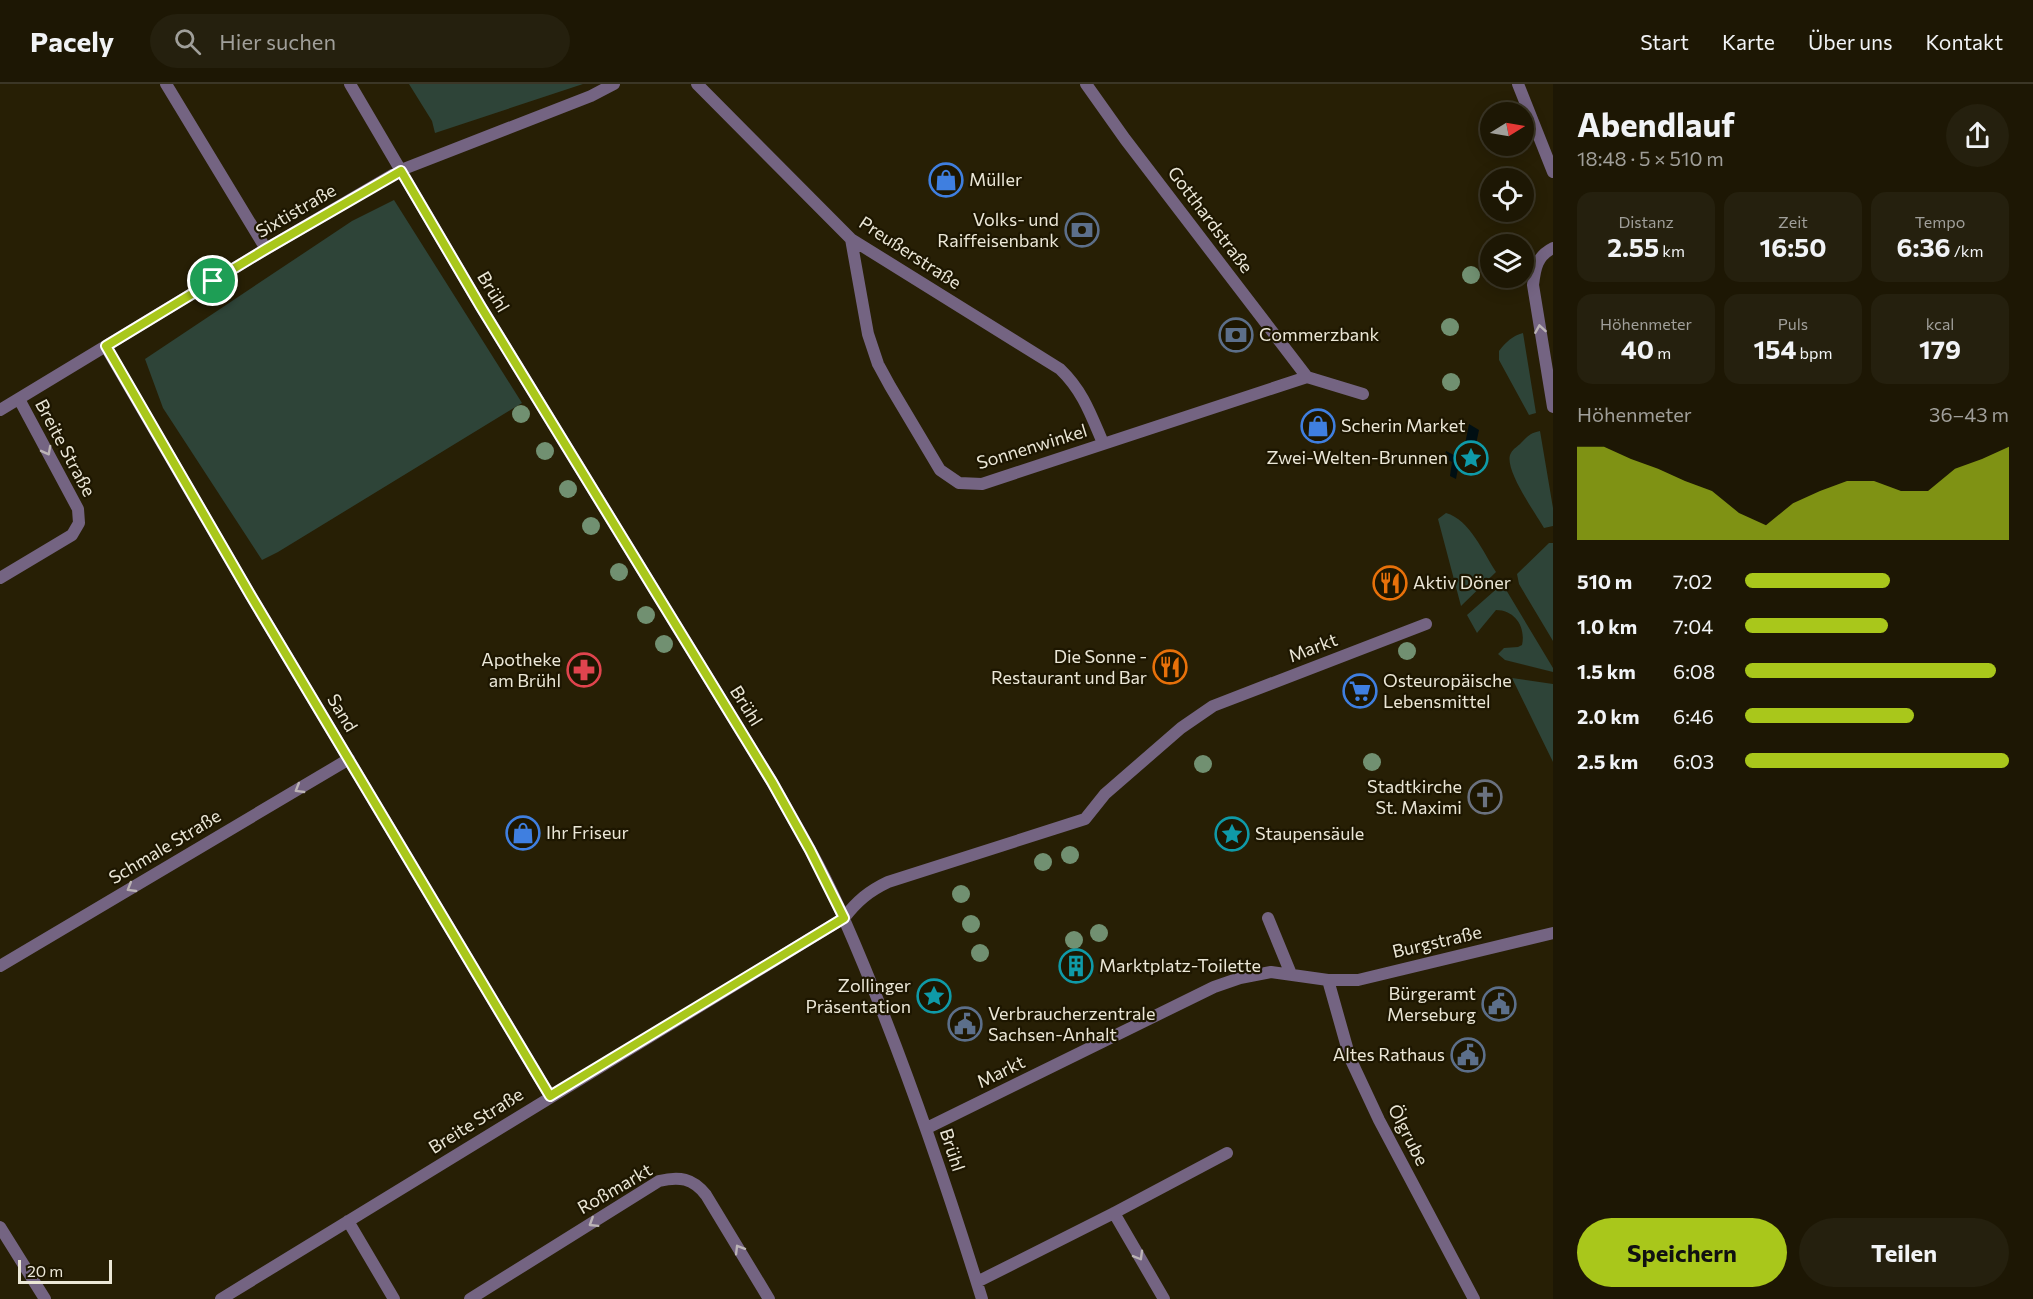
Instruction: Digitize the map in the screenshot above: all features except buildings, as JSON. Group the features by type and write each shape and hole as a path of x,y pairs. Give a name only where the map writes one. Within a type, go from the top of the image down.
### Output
{"street":[{"path":"166,84 266,249"},
{"path":"350,84 401,171 591,96 614,84"},
{"name":"Preußerstraße","path":"697,84 851,239 1060,369 1074,383 1103,443"},
{"name":"Gotthardstraße","path":"1086,84 1125,139 1307,377"},
{"path":"1518,84 1553,172"},
{"name":"Sixtistraße","path":"0,410 266,249 401,171"},
{"name":"Brühl","path":"401,171 481,307 772,782 810,850 844,918 927,1128 982,1299"},
{"name":"Sonnenwinkel","path":"851,239 868,334 878,364 940,470 958,483 982,484 1307,377"},
{"path":"1553,248 1543,254 1536,267 1533,285 1553,407"},
{"name":"Sand","path":"106,346 550,1096"},
{"path":"1307,377 1363,394"},
{"name":"Breite Straße","path":"0,578 72,535 80,523 78,509 19,399"},
{"name":"Markt","path":"844,918 861,897 888,882 1085,819 1105,794 1181,728 1213,706 1426,624"},
{"name":"Schmale Straße","path":"0,966 349,759"},
{"name":"Breite Straße","path":"221,1299 844,918"},
{"path":"1268,918 1291,974"},
{"name":"Burgstraße","path":"1328,980 1358,980 1553,933"},
{"name":"Markt","path":"927,1128 1214,987 1240,978 1271,972 1328,980"},
{"name":"Ölgrube","path":"1328,980 1350,1058 1379,1120 1474,1299"},
{"path":"977,1282 1227,1153"},
{"name":"Roßmarkt","path":"470,1299 659,1181 673,1178 687,1179 698,1185 706,1195 769,1299"},
{"path":"1114,1213 1164,1299"},
{"path":"348,1221 394,1299"},
{"path":"0,1227 45,1299"}],"green space":[{"path":"409,84 583,84 435,133 432,121"},
{"path":"394,200 522,403 262,560 163,408 145,359 352,221"},
{"path":"1523,333 1536,413 1529,415 1499,360 1499,351 1504,345"},
{"path":"1540,431 1553,508 1553,526 1544,528 1515,479 1510,460 1514,449 1529,435"},
{"path":"1446,513 1455,517 1469,529 1496,572 1461,606 1438,519"},
{"path":"1549,543 1553,543 1553,641 1519,584 1517,574"},
{"path":"1501,585 1553,668 1553,672 1505,660 1498,654 1504,648 1522,645 1521,626 1509,613 1496,610 1477,633 1467,615"},
{"path":"1512,678 1553,684 1553,762"}],"shaded area":[{"name":"Zwei-Welten-Brunnen","path":"1469,424 1479,430 1475,449 1486,457 1485,466 1463,454"},
{"name":"Zwei-Welten-Brunnen","path":"1446,451 1460,458 1456,479 1450,476 1452,462 1444,458"}],"place":[{"name":"Müller","path":"946,180"},
{"name":"Volks- und Raiffeisenbank","path":"1082,230"},
{"name":"Commerzbank","path":"1236,335"},
{"name":"Scherin Market","path":"1318,426"},
{"name":"Zwei-Welten-Brunnen","path":"1471,458"},
{"name":"Aktiv Döner","path":"1390,583"},
{"name":"Die Sonne - Restaurant und Bar","path":"1170,667"},
{"name":"Apotheke am Brühl","path":"584,670"},
{"name":"Osteuropäische Lebensmittel","path":"1360,691"},
{"name":"Stadtkirche St. Maximi","path":"1485,797"},
{"name":"Ihr Friseur","path":"523,833"},
{"name":"Staupensäule","path":"1232,834"},
{"name":"Marktplatz-Toilette","path":"1076,966"},
{"name":"Zollinger Präsentation","path":"934,996"},
{"name":"Bürgeramt Merseburg","path":"1499,1004"},
{"name":"Verbraucherzentrale Sachsen-Anhalt","path":"965,1024"},
{"name":"Altes Rathaus","path":"1468,1055"}],"route":[{"path":"401,171 481,307 772,782 844,918 550,1096 251,596 106,346 213,281 401,171"}]}
